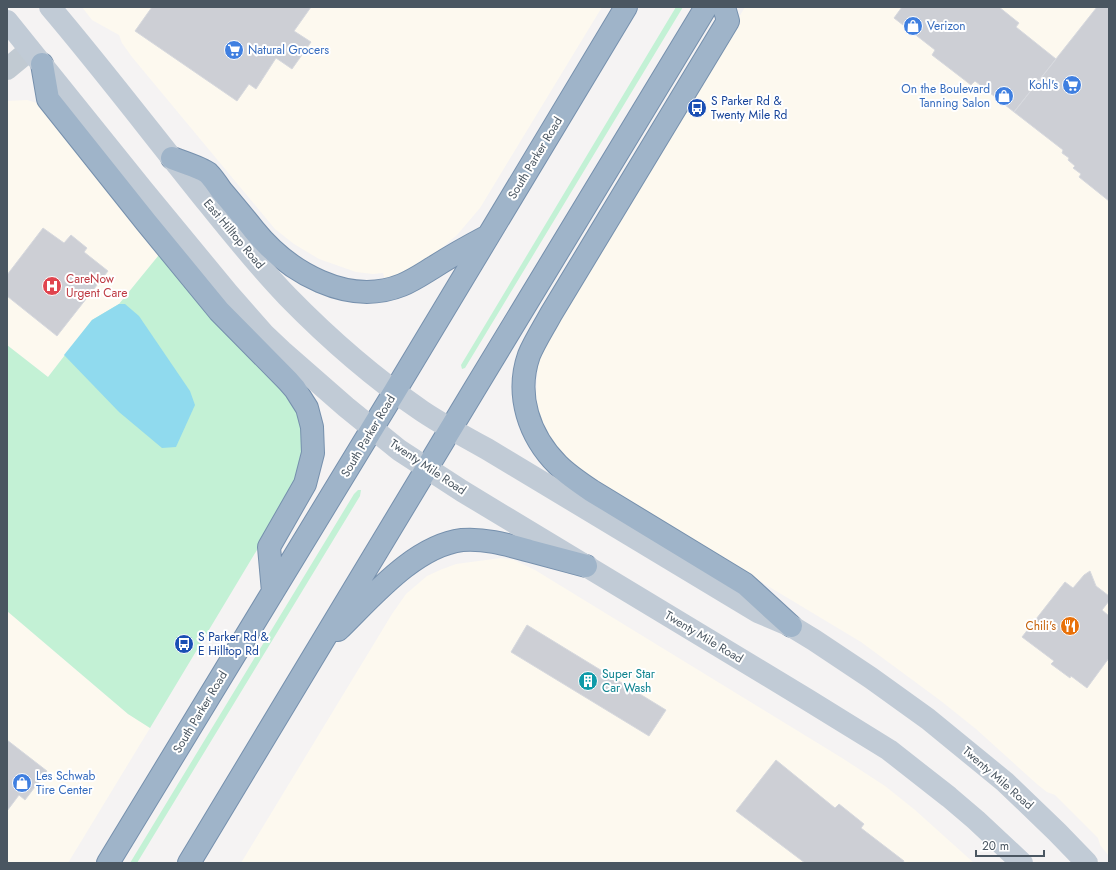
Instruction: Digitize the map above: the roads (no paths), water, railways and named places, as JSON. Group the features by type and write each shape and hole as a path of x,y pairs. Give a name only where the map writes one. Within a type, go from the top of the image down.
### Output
{"highway":[{"name":"South Parker Road","path":"108,863 626,7"},
{"path":"189,863 706,7"},
{"path":"724,7 728,21 535,342 525,372 523,393 526,413 534,433 547,453 558,465 592,491 745,584 791,626"},
{"path":"36,57 48,99 219,311 288,381 307,408 312,427 314,453 305,484 269,547 273,592"},
{"path":"172,158 207,172 258,235 271,249 290,265 310,277 329,285 344,289 360,291 388,290 402,285 488,236"},
{"path":"316,652 390,580 416,559 439,546 462,540 490,541 586,566"}],"main road":[{"name":"East Hilltop Road","path":"50,7 102,69 240,243 288,297 338,344 395,391 450,429"},
{"path":"7,22 208,271 248,316 287,355 372,429"},
{"name":"Twenty Mile Road","path":"372,429 399,450 427,468 889,750 949,797 1022,863"},
{"name":"Twenty Mile Road","path":"450,429 487,449 758,612 791,626 871,678 953,739 1005,782 1087,863"}],"street":[{"path":"7,69 36,57"}],"water":[{"path":"119,304 125,304 139,316 190,391 195,405 176,447 162,448 119,412 64,355 92,320"}],"place":[{"name":"Verizon","path":"913,26"},
{"name":"Natural Grocers","path":"234,50"},
{"name":"Kohl's","path":"1072,85"},
{"name":"On the Boulevard Tanning Salon","path":"1004,96"},
{"name":"S Parker Rd & Twenty Mile Rd","path":"697,108"},
{"name":"CareNow Urgent Care","path":"52,286"},
{"name":"Chili's","path":"1070,626"},
{"name":"S Parker Rd & E Hilltop Rd","path":"184,644"},
{"name":"Super Star Car Wash","path":"588,681"},
{"name":"Les Schwab Tire Center","path":"22,783"}]}
